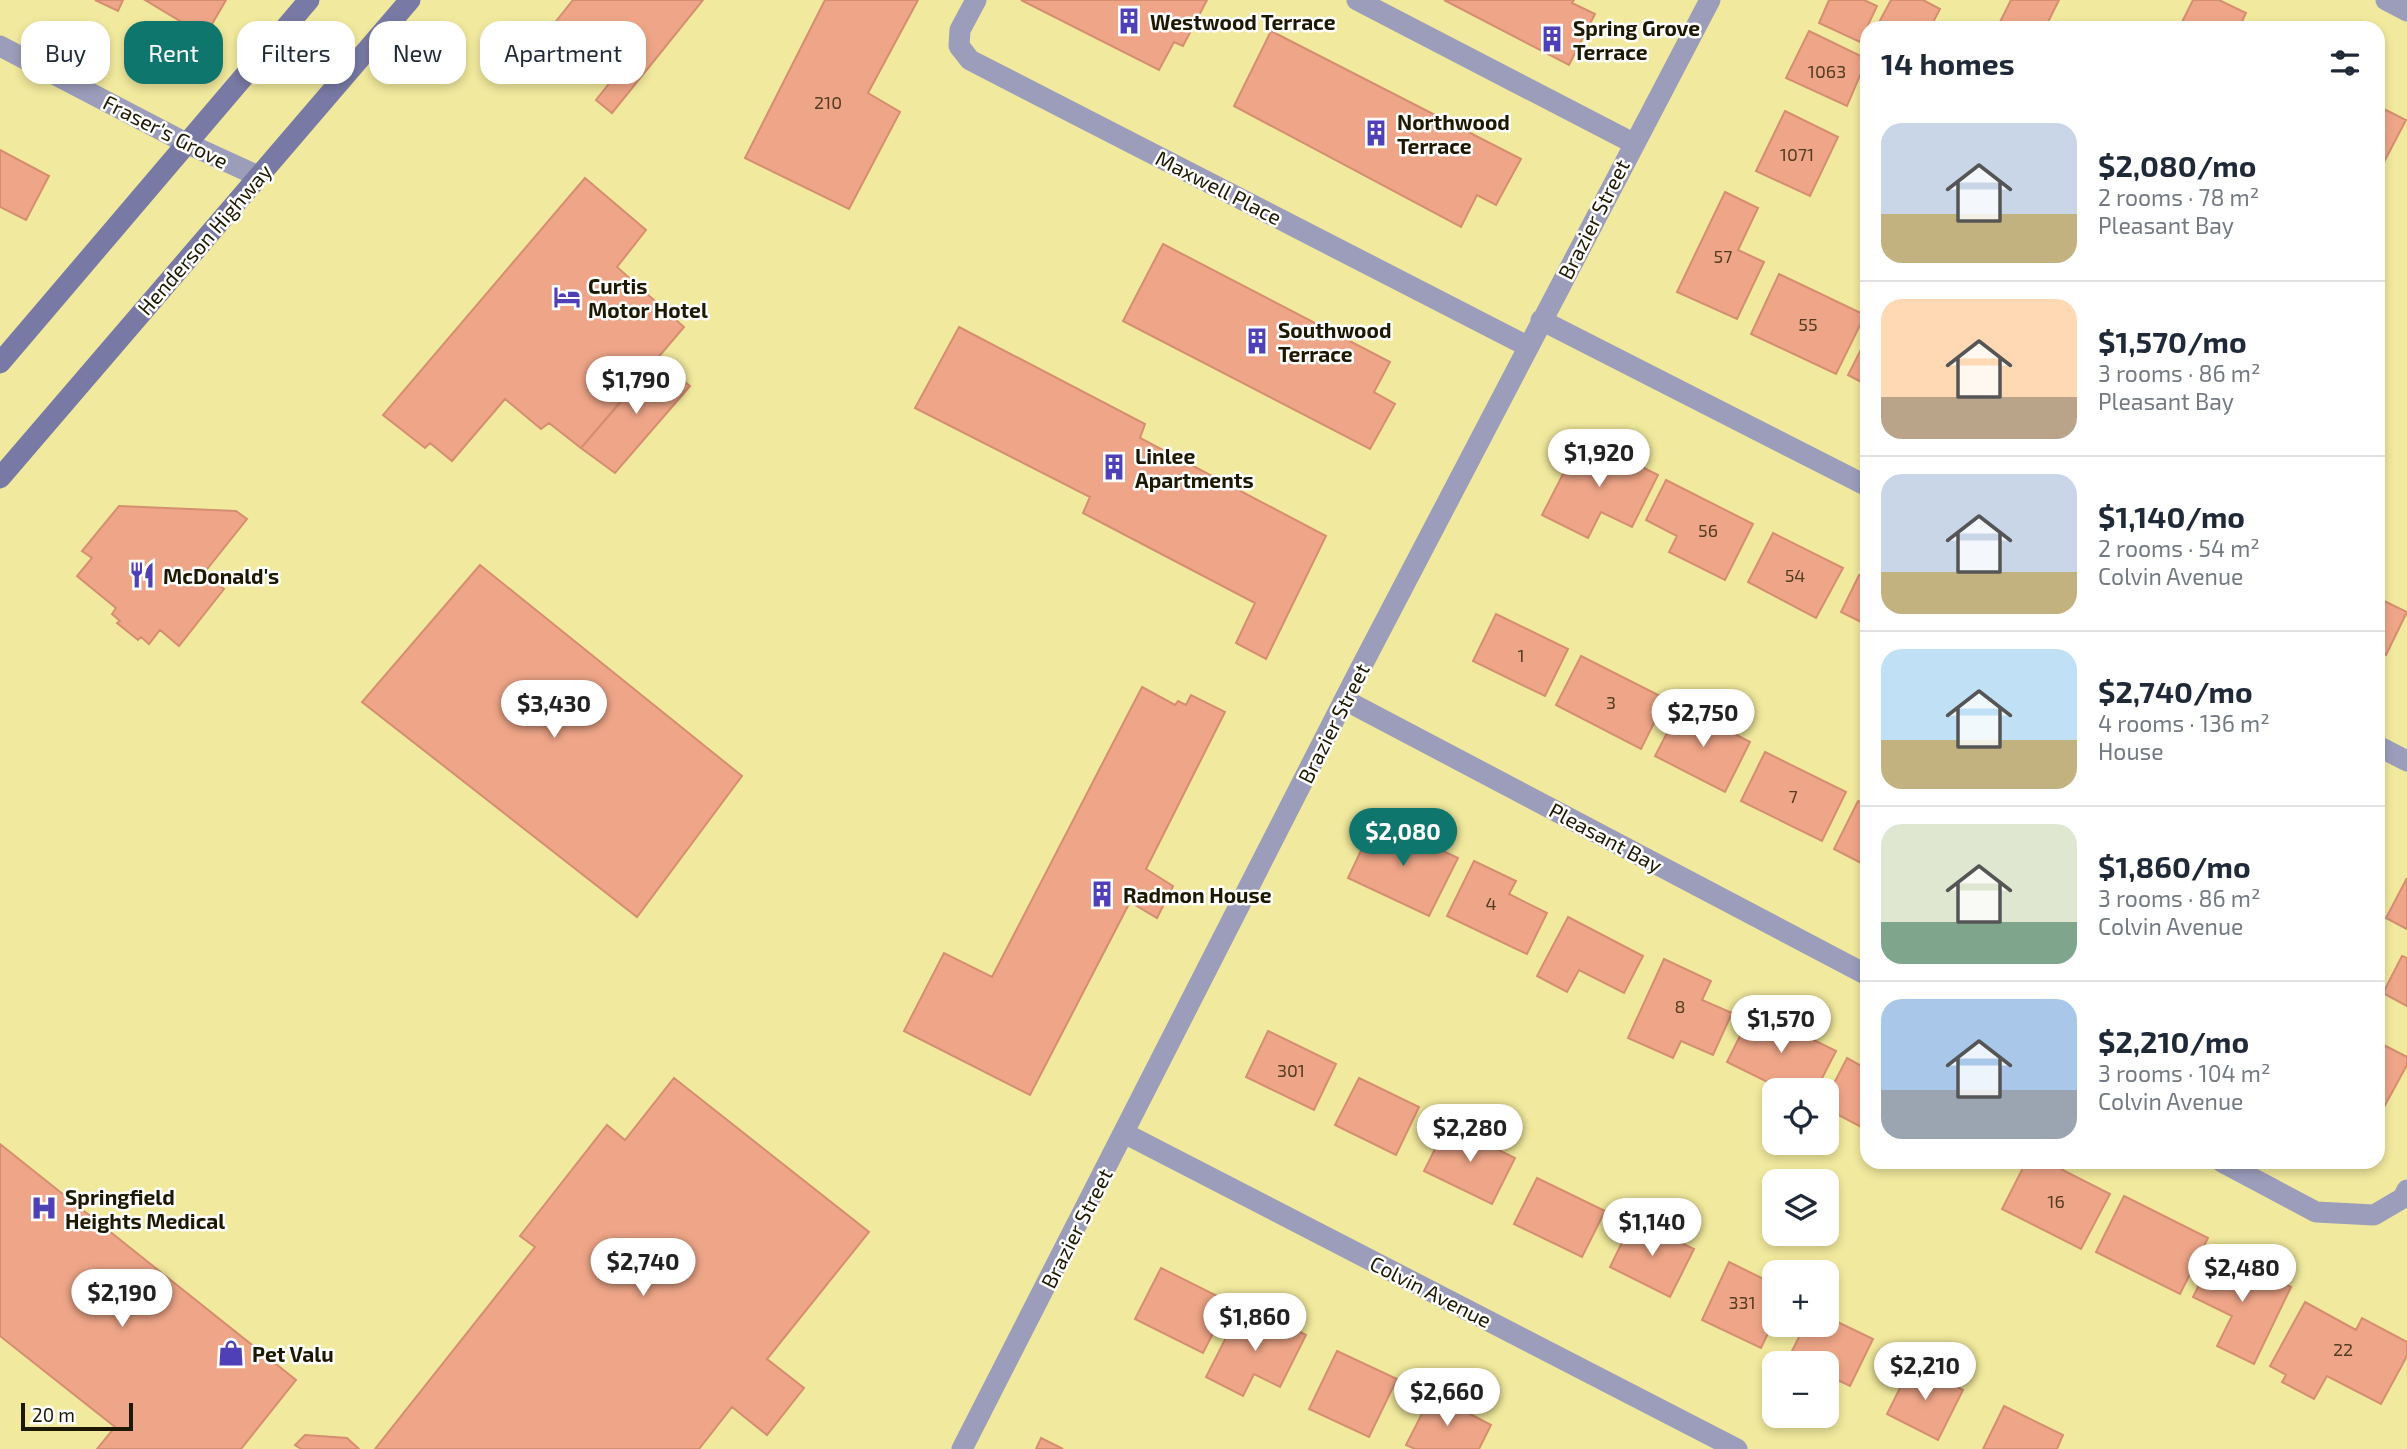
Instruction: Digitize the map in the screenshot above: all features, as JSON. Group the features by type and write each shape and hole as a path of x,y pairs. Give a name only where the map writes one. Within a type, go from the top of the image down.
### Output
{"main road":[{"path":"0,363 309,0"},
{"name":"Henderson Highway","path":"0,478 410,0"}],"street":[{"name":"Maxwell Place","path":"976,0 960,30 960,46 970,60 1527,346"},
{"path":"1357,0 1633,143"},
{"name":"Brazier Street","path":"962,1449 1527,346 1710,0"},
{"path":"2386,0 2407,11"},
{"name":"Fraser's Grove","path":"0,46 186,143 258,176"},
{"path":"1541,320 1860,482"},
{"name":"Pleasant Bay","path":"1345,700 1860,971"},
{"path":"2385,750 2407,761"},
{"name":"Colvin Avenue","path":"1124,1133 1737,1449"},
{"path":"2235,1169 2316,1212 2374,1216 2403,1198 2407,1190"}],"building":[{"path":"95,0 123,0 118,11"},
{"path":"145,0 226,0 214,21 180,21"},
{"path":"573,0 703,0 646,71 646,21 556,21"},
{"path":"825,0 918,0 868,93 900,112 849,209 745,158"},
{"name":"Westwood Terrace","path":"1021,0 1207,0 1183,46 1174,42 1159,70"},
{"name":"Spring Grove Terrace","path":"1444,0 1574,0 1572,3 1595,14 1569,65"},
{"path":"1829,0 1864,0 1877,6 1870,21 1860,21 1860,42 1819,23"},
{"path":"1891,0 1923,0 1940,9 1934,21 1880,21"},
{"path":"2011,0 2059,0 2048,21 2000,21"},
{"path":"2193,0 2219,0 2246,13 2242,21 2182,21"},
{"name":"Northwood Terrace","path":"1271,31 1521,159 1496,205 1477,195 1461,227 1234,106"},
{"path":"1809,31 1860,56 1860,75 1847,106 1786,78"},
{"path":"609,84 635,84 612,113 596,100"},
{"path":"2385,110 2406,120 2385,160"},
{"path":"1785,111 1838,137 1810,196 1756,171"},
{"path":"0,150 49,176 26,220 0,207"},
{"name":"Curtis Motor Hotel","path":"585,178 646,230 617,267 684,327 581,448 549,423 541,429 505,399 452,461 430,443 425,448 383,415"},
{"path":"1725,192 1758,208 1738,250 1764,262 1737,319 1677,292"},
{"name":"Southwood Terrace","path":"1163,244 1390,362 1374,392 1395,404 1370,449 1123,321"},
{"path":"1779,274 1860,313 1860,325 1836,374 1751,334"},
{"name":"Linlee Apartments","path":"959,327 1145,424 1140,438 1326,536 1266,659 1236,643 1255,603 1083,513 1090,497 915,408"},
{"path":"1860,352 1860,381 1848,375"},
{"path":"658,359 690,386 615,473 581,448"},
{"path":"1582,437 1658,475 1632,527 1601,512 1588,538 1542,515"},
{"path":"1666,480 1753,524 1725,580 1669,552 1677,536 1646,520"},
{"name":"McDonald's","path":"119,506 236,511 247,519 204,573 224,589 179,646 160,630 149,644 141,637 138,640 117,623 120,621 112,614 116,608 77,576 92,558 82,551"},
{"path":"1773,533 1843,568 1816,618 1748,582"},
{"path":"480,565 742,776 637,917 362,702"},
{"path":"1859,575 1860,576 1860,622 1841,612"},
{"path":"2385,601 2407,612 2385,655"},
{"path":"1496,614 1568,649 1545,696 1473,661"},
{"path":"1581,656 1666,699 1641,749 1556,705"},
{"name":"Radmon House","path":"1142,687 1175,705 1178,701 1186,705 1191,695 1225,712 1146,869 1173,886 1157,918 1130,902 1030,1095 904,1031 944,953 992,977"},
{"path":"1681,706 1750,742 1725,792 1655,756"},
{"path":"1765,752 1846,792 1822,841 1741,801"},
{"path":"1858,801 1860,802 1860,862 1834,849"},
{"path":"1376,819 1458,858 1429,916 1348,878"},
{"path":"1474,861 1516,881 1509,894 1547,913 1527,954 1447,916"},
{"path":"2407,878 2407,929 2386,918"},
{"path":"1568,917 1643,956 1624,993 1579,970 1567,992 1537,976"},
{"path":"2402,956 2407,958 2407,1006 2385,994"},
{"path":"1664,959 1711,981 1702,1000 1732,1013 1713,1055 1681,1041 1673,1058 1628,1038"},
{"path":"1753,1010 1836,1051 1822,1078 1762,1079 1727,1062"},
{"path":"1268,1031 1336,1064 1314,1110 1246,1077"},
{"path":"2385,1046 2407,1057 2407,1065 2385,1105"},
{"path":"1847,1058 1860,1065 1860,1126 1839,1115 1839,1078 1837,1078"},
{"path":"674,1078 869,1232 767,1359 804,1388 767,1435 732,1407 699,1449 375,1449 535,1247 520,1236 607,1125 625,1140"},
{"path":"1359,1078 1419,1107 1396,1155 1335,1125"},
{"path":"1447,1125 1515,1158 1492,1204 1424,1171"},
{"path":"0,1144 296,1380 241,1449 97,1449 115,1427 0,1336"},
{"path":"2022,1169 2061,1169 2110,1194 2081,1249 2002,1209"},
{"path":"1537,1178 1605,1211 1582,1257 1514,1224"},
{"path":"2124,1196 2208,1238 2180,1294 2096,1252"},
{"path":"1633,1220 1694,1249 1670,1297 1610,1267"},
{"path":"2216,1251 2291,1287 2254,1364 2217,1346 2232,1316 2193,1297"},
{"path":"1729,1262 1762,1278 1762,1337 1766,1337 1761,1348 1702,1320"},
{"path":"1161,1268 1229,1302 1203,1353 1135,1319"},
{"path":"2305,1302 2356,1330 2362,1318 2407,1342 2407,1356 2381,1404 2327,1376 2314,1399 2282,1382 2286,1375 2270,1366"},
{"path":"1239,1312 1259,1322 1264,1314 1306,1335 1280,1387 1254,1374 1243,1396 1206,1377"},
{"path":"1839,1323 1873,1339 1850,1386 1839,1381 1839,1351 1792,1351 1799,1337 1839,1337"},
{"path":"1337,1351 1397,1379 1369,1437 1309,1409"},
{"path":"1912,1364 1963,1390 1938,1440 1887,1414"},
{"path":"1432,1394 1491,1425 1479,1449 1415,1449 1406,1445"},
{"path":"2004,1406 2063,1435 2057,1449 1983,1449"},
{"path":"305,1435 347,1438 359,1449 301,1449 295,1445"},
{"path":"1041,1438 1063,1449 1036,1449"}],"place":[{"name":"Westwood Terrace","path":"1129,21"},
{"name":"Spring Grove Terrace","path":"1552,39"},
{"name":"Northwood Terrace","path":"1376,133"},
{"name":"Curtis Motor Hotel","path":"567,297"},
{"name":"Southwood Terrace","path":"1257,341"},
{"name":"Linlee Apartments","path":"1114,467"},
{"name":"McDonald's","path":"142,575"},
{"name":"Radmon House","path":"1102,894"},
{"name":"Springfield Heights Medical","path":"44,1208"},
{"name":"Pet Valu","path":"231,1353"}]}
